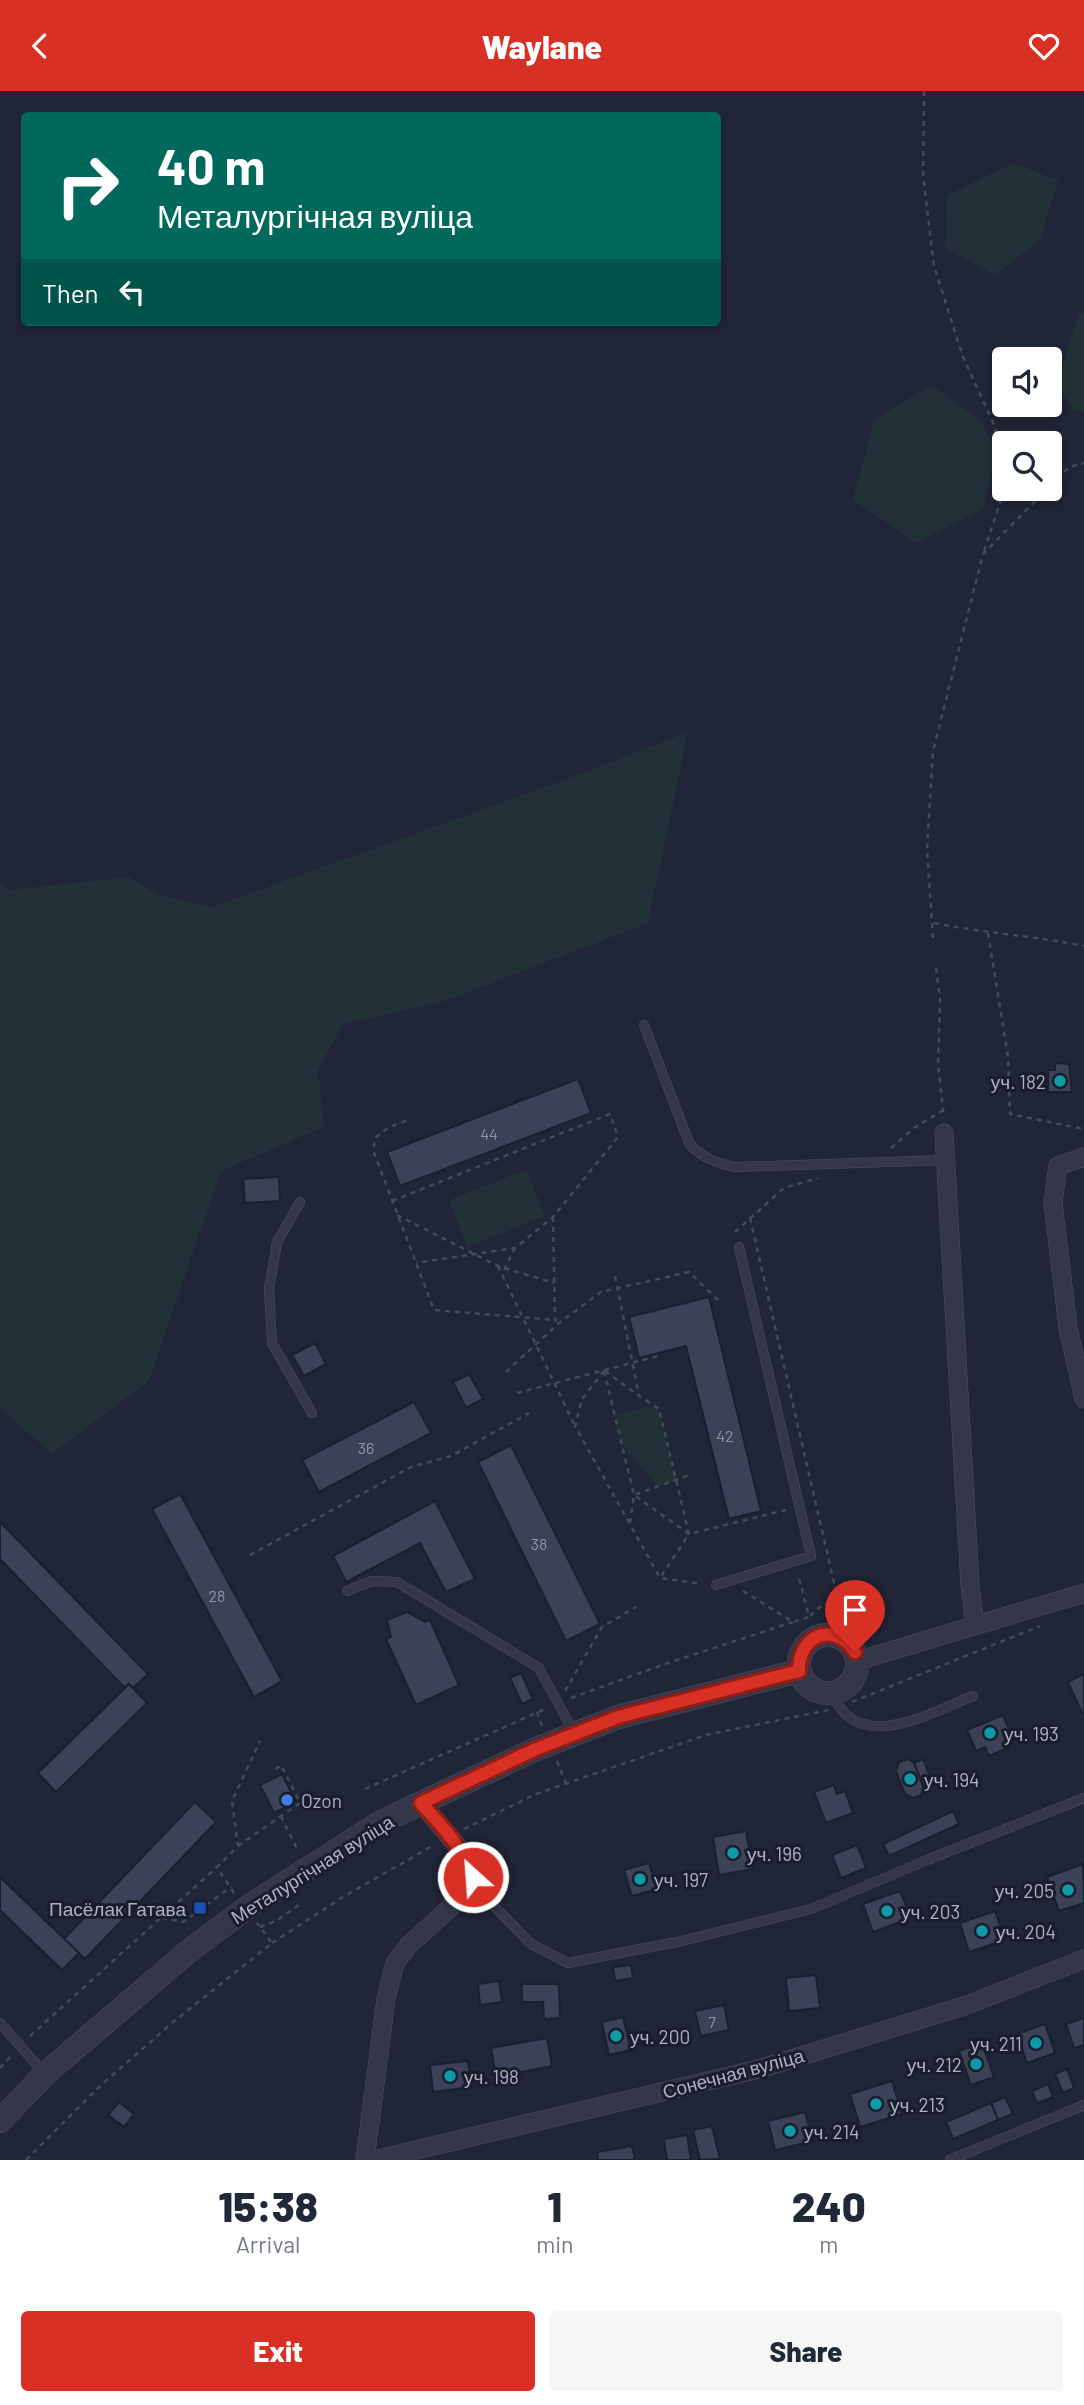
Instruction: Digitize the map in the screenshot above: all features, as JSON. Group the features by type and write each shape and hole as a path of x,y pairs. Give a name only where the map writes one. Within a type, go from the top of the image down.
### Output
{"street":[{"path":"944,1133 970,1585 975,1624"},
{"path":"1084,1157 1058,1165 1053,1203 1068,1328 1084,1399"},
{"path":"854,1653 975,1624 1084,1593"},
{"path":"827,1634 840,1637 854,1653 853,1679 834,1701 811,1689 799,1671 799,1658 804,1646 814,1637 827,1634"},
{"name":"Металургічная вуліца","path":"0,2121 45,2074 189,1951 306,1868 381,1822 534,1750 618,1717 799,1671"},
{"path":"365,2160 386,1999 395,1963 409,1945 463,1896 466,1861 460,1849 421,1803"},
{"name":"Сонечная вуліца","path":"374,2160 759,2069 967,2005 1084,1959"}],"lane":[{"path":"644,1025 690,1145 714,1163 736,1167 945,1160"},
{"path":"300,1202 276,1242 269,1289 272,1343 312,1413"},
{"path":"716,1585 811,1556 739,1247"},
{"path":"347,1591 372,1581 397,1582 539,1668 575,1734"},
{"path":"834,1701 844,1714 867,1725 897,1726 973,1696"},
{"path":"466,1876 473,1877 488,1900 531,1944 568,1963 682,1941 811,1909 1084,1798"},
{"path":"0,2023 45,2074"},
{"path":"950,2160 1084,2105"}],"path":[{"path":"924,91 922,174 934,266 963,357 996,431"},
{"path":"1062,474 1069,467 1084,463"},
{"path":"933,938 927,849 933,751 983,554 1000,501"},
{"path":"983,554 1035,501"},
{"path":"934,923 1084,946"},
{"path":"988,933 1008,1057 1010,1114 1084,1129"},
{"path":"936,968 940,999 938,1064 945,1109 944,1133"},
{"path":"392,1201 610,1114 618,1137 553,1217 515,1248 502,1274"},
{"path":"406,1121 389,1127 376,1137 373,1150 434,1310 555,1319 559,1323"},
{"path":"397,1215 498,1266 554,1283"},
{"path":"553,1217 555,1319"},
{"path":"750,1218 838,1600 861,1633 854,1653"},
{"path":"416,1263 515,1248"},
{"path":"498,1266 575,1426 660,1578"},
{"path":"506,1372 559,1323 601,1291 690,1272 718,1300"},
{"path":"615,1276 639,1396"},
{"path":"517,1393 662,1355"},
{"path":"604,1371 659,1409 689,1534"},
{"path":"575,1426 582,1399 604,1371"},
{"path":"604,1371 634,1495 630,1523"},
{"path":"250,1555 411,1468 451,1455 529,1413"},
{"path":"634,1495 692,1474"},
{"path":"634,1495 689,1534"},
{"path":"660,1578 689,1534 800,1506"},
{"path":"795,1561 809,1617"},
{"path":"660,1578 739,1589 793,1622"},
{"path":"365,1789 558,1703 665,1664 809,1617 822,1605 838,1600"},
{"path":"558,1703 602,1627 636,1608"},
{"path":"272,1943 343,1897 449,1836 536,1794 706,1735 834,1701 1046,1623"},
{"path":"238,1846 300,1803 281,1765 276,1769"},
{"path":"281,1816 306,1868"},
{"path":"0,2068 20,2046 217,1867"},
{"path":"161,1917 183,1922 231,1887"},
{"path":"260,1927 275,1921 302,1903"}],"shaded area":[{"path":"1013,163 1058,180 1041,239 995,275 945,248 947,195"},
{"path":"1079,312 1084,313 1084,412 1074,410 1062,393 1062,366"},
{"path":"931,385 980,420 992,441 992,475 983,509 916,543 853,500 874,420"},
{"path":"688,732 648,923 442,1002 343,1024 318,1070 324,1127 221,1171 149,1381 52,1454 0,1408 0,881 8,890 129,877 157,894 212,907 575,776"},
{"path":"526,1170 545,1216 467,1247 449,1200"},
{"path":"646,1407 659,1409 676,1480 658,1486 622,1445 615,1415"}],"building":[{"name":"уч. 182","path":"1055,1063 1069,1064 1072,1092 1048,1092 1048,1070 1055,1070"},
{"path":"578,1079 591,1113 400,1186 387,1152"},
{"path":"279,1177 280,1201 245,1203 243,1179"},
{"path":"709,1297 761,1511 729,1519 686,1346 639,1358 629,1317"},
{"path":"315,1343 326,1364 304,1376 292,1355"},
{"path":"469,1374 483,1399 466,1408 453,1382"},
{"path":"414,1402 431,1433 319,1492 302,1460"},
{"path":"511,1445 600,1624 566,1641 478,1462"},
{"path":"180,1494 282,1681 254,1697 152,1509"},
{"path":"435,1501 475,1579 446,1592 420,1543 346,1582 333,1556"},
{"path":"0,1522 148,1674 133,1688 129,1684 125,1688 0,1559"},
{"path":"407,1612 425,1622 430,1620 459,1685 416,1705 386,1639 391,1637 387,1620"},
{"path":"521,1673 533,1699 522,1704 510,1678"},
{"path":"1084,1674 1084,1712 1082,1713 1068,1682"},
{"path":"129,1684 147,1703 56,1792 38,1773"},
{"name":"уч. 193","path":"1003,1715 1012,1736 1005,1739 1008,1748 989,1756 985,1747 976,1751 967,1730"},
{"name":"уч. 194","path":"908,1759 914,1763 924,1788 921,1795 913,1798 905,1794 896,1771 899,1762"},
{"path":"923,1759 933,1784 924,1788 914,1763"},
{"path":"282,1774 296,1802 274,1813 260,1785"},
{"path":"834,1785 837,1794 845,1791 853,1813 826,1823 814,1792"},
{"path":"195,1802 216,1822 85,1959 64,1939"},
{"path":"953,1811 959,1824 889,1856 883,1844"},
{"name":"уч. 196","path":"746,1831 753,1869 719,1875 713,1837"},
{"path":"857,1845 866,1868 841,1878 832,1855"},
{"name":"уч. 197","path":"649,1863 657,1889 632,1896 624,1870"},
{"name":"уч. 205","path":"1083,1864 1084,1903 1059,1911 1047,1877"},
{"path":"0,1877 79,1953 62,1970 0,1910"},
{"name":"уч. 203","path":"900,1891 911,1918 873,1932 863,1904"},
{"name":"уч. 204","path":"995,1911 1005,1940 969,1952 960,1923"},
{"path":"631,1965 633,1978 615,1981 613,1967"},
{"path":"816,1975 820,2008 789,2011 786,1978"},
{"path":"499,1981 502,2002 480,2005 478,1984"},
{"path":"522,1984 559,1984 560,2018 544,2019 543,2002 522,2002"},
{"path":"724,2005 729,2030 701,2036 695,2011"},
{"name":"уч. 200","path":"623,2017 631,2050 609,2055 602,2022"},
{"path":"1084,2018 1084,2045 1074,2048 1066,2024"},
{"name":"уч. 211","path":"1045,2024 1055,2053 1027,2063 1017,2034"},
{"path":"547,2038 552,2066 496,2077 491,2048"},
{"name":"уч. 212","path":"982,2043 994,2077 971,2085 959,2051"},
{"name":"уч. 198","path":"468,2061 471,2087 433,2092 430,2065"},
{"path":"1067,2069 1074,2088 1063,2093 1055,2074"},
{"name":"уч. 213","path":"892,2081 902,2114 860,2127 850,2094"},
{"path":"1048,2084 1053,2097 1037,2103 1032,2091"},
{"path":"1005,2097 1013,2114 998,2120 991,2103"},
{"path":"119,2102 134,2114 124,2127 108,2115"},
{"path":"991,2103 998,2120 953,2139 946,2122"},
{"name":"уч. 214","path":"805,2112 813,2141 775,2150 768,2121"},
{"path":"712,2126 720,2159 700,2160 693,2130"},
{"path":"687,2135 691,2160 667,2160 664,2139"},
{"path":"632,2146 635,2160 598,2160 597,2152"}],"place":[{"name":"уч. 182","path":"1060,1081"},
{"name":"уч. 193","path":"990,1733"},
{"name":"уч. 194","path":"910,1779"},
{"name":"Ozon","path":"287,1800"},
{"name":"уч. 196","path":"733,1853"},
{"name":"уч. 197","path":"640,1879"},
{"name":"уч. 205","path":"1068,1890"},
{"name":"Пасёлак Гатава","path":"200,1908"},
{"name":"уч. 203","path":"887,1911"},
{"name":"уч. 204","path":"982,1931"},
{"name":"уч. 200","path":"616,2036"},
{"name":"уч. 211","path":"1036,2043"},
{"name":"уч. 212","path":"976,2064"},
{"name":"уч. 198","path":"450,2076"},
{"name":"уч. 213","path":"876,2104"},
{"name":"уч. 214","path":"790,2131"}],"route":[{"path":"473,1877 466,1876 466,1861 460,1849 421,1803 534,1750 618,1717 799,1671 799,1658 804,1646 814,1637 827,1634 840,1637 855,1652"}]}
